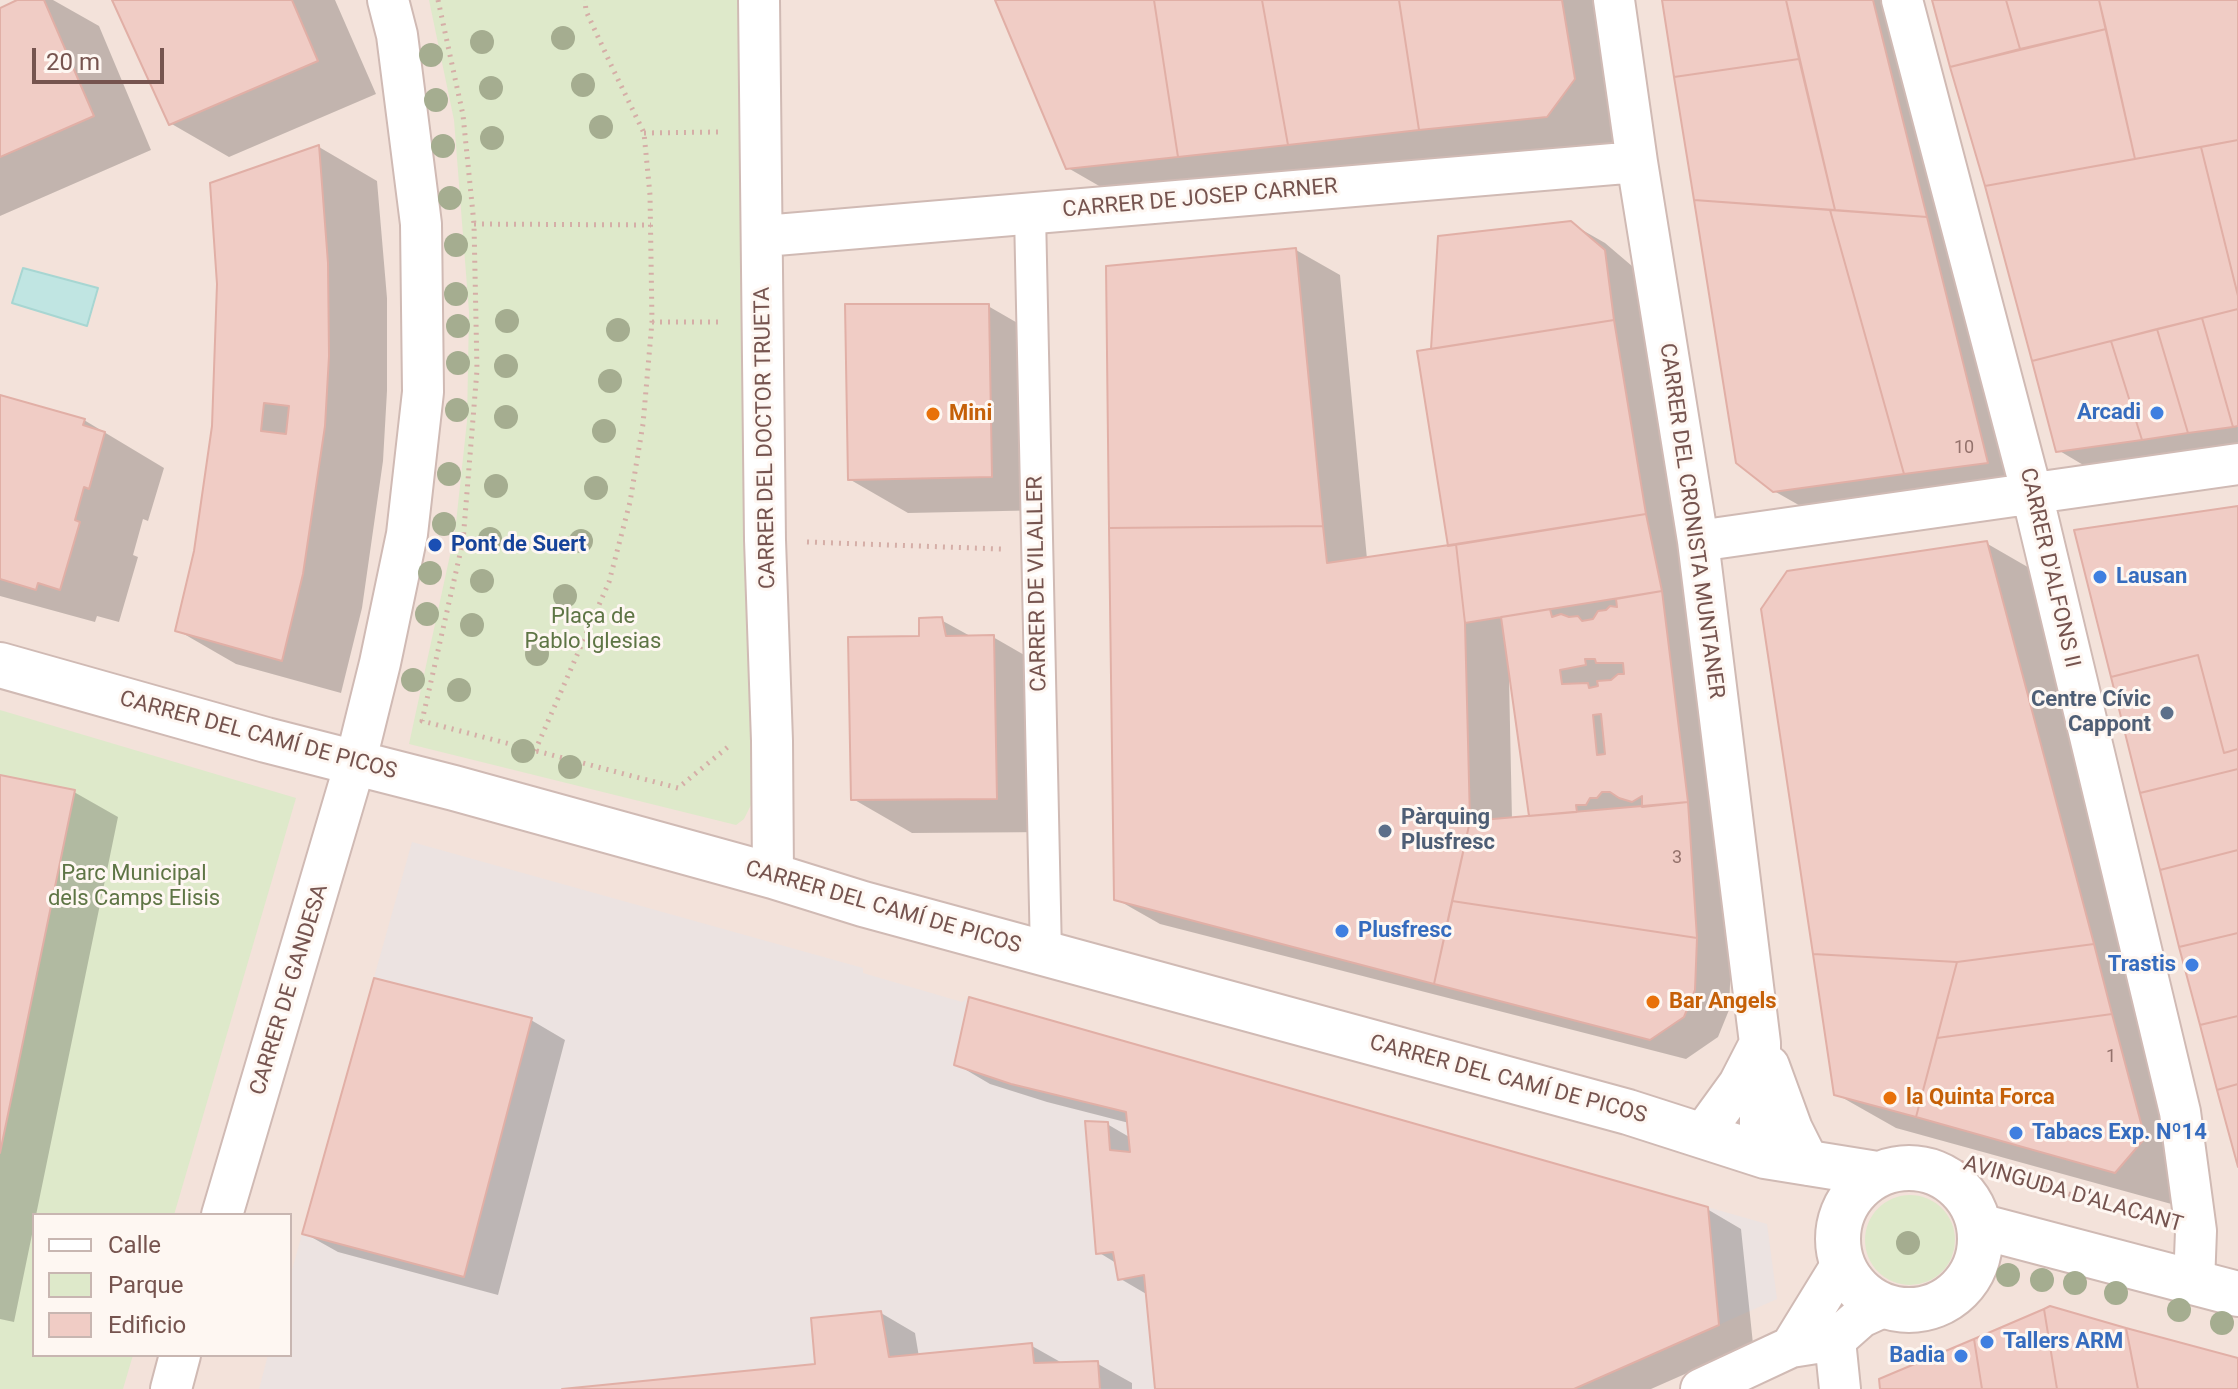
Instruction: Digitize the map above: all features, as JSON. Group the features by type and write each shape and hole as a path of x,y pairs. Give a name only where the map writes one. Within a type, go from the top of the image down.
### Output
{"street":[{"name":"CARRER DE GANDESA","path":"223,1213 355,764 407,534 423,392 421,224 397,35 388,0"},
{"name":"CARRER DEL DOCTOR TRUETA","path":"759,0 765,540 773,876"},
{"name":"CARRER DEL CRONISTA MUNTANER","path":"1614,0 1698,541 1760,1043 1760,1131 1765,1156"},
{"name":"CARRER D'ALFONS II","path":"1902,0 2032,494 2180,1112 2196,1231 2194,1283"},
{"name":"CARRER DE JOSEP CARNER","path":"764,236 1637,162"},
{"name":"CARRER DE VILALLER","path":"1030,214 1046,954"},
{"path":"1698,541 2238,464"},
{"name":"CARRER DEL CAMÍ DE PICOS","path":"0,665 1628,1112 1765,1156 1877,1174"},
{"name":"CARRER DEL CRONISTA MUNTANER","path":"1760,1043 1792,1129 1810,1165"},
{"path":"1702,1135 1739,1084 1760,1043"},
{"name":"CARRER DEL CAMÍ DE PICOS","path":"1765,1156 1840,1245"},
{"path":"1791,1347 1840,1245 1843,1210 1863,1184 1877,1174 1898,1168 1920,1169 1941,1175 1958,1187 1971,1205 1979,1226 1980,1244 1968,1279 1940,1303 1922,1309 1885,1306 1867,1296 1852,1282 1840,1245"},
{"path":"1979,1226 2238,1294"},
{"path":"1701,1389 1791,1347 1835,1340 1861,1317 1885,1306"},
{"path":"1835,1340 1840,1389"},
{"path":"171,1389 179,1357"}],"path":[{"path":"438,0 463,115 474,224 477,370 463,541 422,721 678,788 735,741"},
{"path":"535,751 609,582 643,424 652,322 651,225 644,133 586,11 585,0"},
{"path":"644,133 723,132"},
{"path":"474,224 651,225"},
{"path":"652,322 728,322"},
{"path":"765,540 1038,551"},
{"name":"AVINGUDA D'ALACANT","path":"1950,1159 2196,1231"}],"shaded area":[{"path":"0,0 2238,0 2238,1389 0,1389"},
{"path":"412,842 863,968 863,973 962,1002 969,997 1767,1224 1777,1299 1574,1389 259,1389 267,1357 292,1357 292,1270"}],"green space":[{"name":"Plaça de Pablo Iglesias","path":"429,0 739,0 754,799 744,819 736,825 409,744 455,532 467,421 469,312 454,120"},
{"name":"Parc Municipal dels Camps Elisis","path":"0,710 296,798 175,1213 32,1213 32,1357 132,1357 123,1389 0,1389"},
{"path":"1901,1195 1919,1195 1935,1202 1948,1215 1955,1231 1955,1249 1948,1265 1935,1278 1919,1285 1901,1285 1885,1278 1872,1265 1865,1249 1865,1231 1872,1215 1885,1202"}],"water":[{"path":"23,268 98,288 87,326 12,303"}],"building":[{"path":"17,0 44,0 94,116 0,157 0,8"},
{"path":"112,0 292,0 318,61 169,125"},
{"path":"995,0 1154,0 1178,157 1066,169"},
{"path":"1154,0 1262,0 1288,145 1178,157"},
{"path":"1262,0 1399,0 1419,130 1288,145"},
{"path":"1399,0 1562,0 1575,79 1547,117 1419,130"},
{"path":"1662,0 1786,0 1799,59 1674,77"},
{"path":"1786,0 1873,0 1927,217 1835,210"},
{"path":"1932,0 2006,0 2020,49 1950,67"},
{"path":"2006,0 2099,0 2106,29 2020,49"},
{"path":"2099,0 2238,0 2238,140 2135,159"},
{"path":"2106,29 2135,159 1985,186 1950,67"},
{"path":"1799,59 1835,210 1694,200 1674,77"},
{"path":"2238,140 2238,296 2201,147"},
{"path":"319,145 328,263 329,356 325,426 303,574 282,661 175,631 194,551 212,426 217,284 210,183","holes":["264,403 289,406 286,434 261,431"]},
{"path":"2201,147 2238,296 2238,309 2032,361 1985,186"},
{"path":"1694,200 1830,210 1904,474 1773,492 1736,463"},
{"path":"1830,210 1927,217 1988,463 1904,474"},
{"path":"1571,221 1605,250 1614,320 1431,349 1438,236"},
{"path":"1296,248 1323,526 1109,528 1106,266"},
{"path":"845,304 989,304 992,477 848,480"},
{"path":"2238,309 2238,426 2233,427 2202,318"},
{"path":"2202,318 2233,427 2188,433 2157,329"},
{"path":"1614,320 1646,514 1448,546 1417,351"},
{"path":"2157,329 2188,433 2142,440 2111,341"},
{"path":"2111,341 2142,440 2056,452 2032,361"},
{"path":"0,395 85,419 83,425 105,432 89,489 84,487 75,520 80,522 60,590 38,583 36,590 0,579"},
{"path":"2238,506 2238,749 2224,753 2198,655 2111,677 2074,530"},
{"path":"1646,514 1662,591 1465,623 1456,544"},
{"path":"1323,526 1327,563 1456,544 1465,623 1470,821 1434,984 1114,900 1109,528"},
{"path":"1987,541 2094,944 1957,962 1813,954 1761,609 1787,571"},
{"path":"1662,591 1688,802 1642,807 1642,796 1632,802 1610,792 1602,792 1597,798 1590,798 1586,805 1576,805 1577,812 1529,816 1501,617 1550,609 1552,617 1561,614 1578,616 1582,621 1593,619 1598,611 1610,606 1617,607 1616,599","holes":["1585,659 1595,659 1596,663 1623,663 1624,674 1618,674 1611,680 1597,681 1598,686 1589,688 1588,683 1562,684 1560,670 1586,665","1601,714 1605,754 1597,755 1593,715"]},
{"path":"942,617 946,636 994,635 997,799 851,800 848,637 919,636 919,618"},
{"name":"Centre Cívic Cappont","path":"2198,655 2224,753 2238,749 2238,769 2140,793 2111,677"},
{"path":"2238,769 2238,850 2160,870 2140,793"},
{"path":"0,775 75,790 0,1153"},
{"path":"1688,802 1697,938 1452,901 1470,821"},
{"path":"2238,850 2238,933 2179,947 2160,870"},
{"path":"1452,901 1697,938 1695,990 1684,1017 1650,1040 1434,984"},
{"path":"2238,933 2238,1016 2200,1025 2179,947"},
{"path":"2094,944 2112,1014 1937,1038 1957,962"},
{"path":"1813,954 1957,962 1916,1117 1834,1095"},
{"path":"374,978 532,1018 464,1277 302,1234"},
{"path":"969,997 1708,1207 1719,1325 1574,1389 1155,1389 1144,1275 1118,1280 1113,1252 1096,1254 1085,1121 1108,1122 1110,1150 1130,1152 1126,1112 1011,1084 954,1065"},
{"path":"2112,1014 2145,1138 2115,1173 1916,1117 1937,1038"},
{"path":"2238,1016 2238,1084 2217,1090 2200,1025"},
{"path":"2238,1084 2238,1167 2217,1090"},
{"path":"2050,1306 2126,1328 2138,1389 2057,1389 2044,1309"},
{"path":"2044,1309 2057,1389 1982,1389 1974,1339"},
{"path":"881,1311 889,1357 1032,1343 1034,1363 1098,1361 1100,1389 562,1389 815,1364 811,1318"},
{"path":"2126,1328 2238,1358 2238,1389 2138,1389"},
{"path":"1974,1339 1982,1389 1880,1389 1879,1379"}],"place":[{"name":"Arcadi","path":"2157,413"},
{"name":"Mini","path":"933,414"},
{"name":"Pont de Suert","path":"435,545"},
{"name":"Lausan","path":"2100,577"},
{"name":"Centre Cívic Cappont","path":"2167,713"},
{"name":"Pàrquing Plusfresc","path":"1385,831"},
{"name":"Plusfresc","path":"1342,931"},
{"name":"Trastis","path":"2192,965"},
{"name":"Bar Angels","path":"1653,1002"},
{"name":"la Quinta Forca","path":"1890,1098"},
{"name":"Tabacs Exp. Nº14","path":"2016,1133"},
{"name":"Tallers ARM","path":"1987,1342"},
{"name":"Badia","path":"1961,1356"}]}
